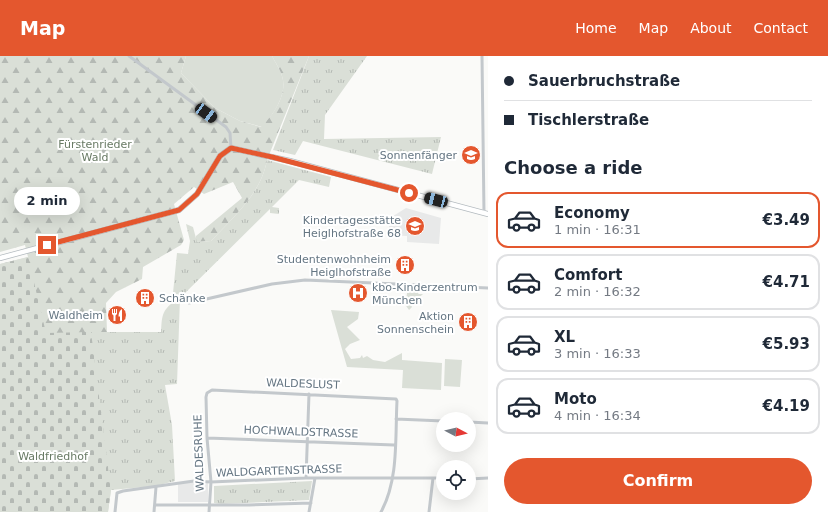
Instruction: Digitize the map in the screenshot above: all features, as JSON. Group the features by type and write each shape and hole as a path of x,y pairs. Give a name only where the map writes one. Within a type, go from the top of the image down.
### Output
{"street":[{"path":"129,56 226,127 230,133 231,148"},
{"path":"0,258 179,210 197,194 220,156 231,148 278,158 486,214 482,56"},
{"path":"189,303 272,284 305,280 488,288"},
{"name":"WALDESLUST","path":"207,394 212,390 393,397 397,401 396,419"},
{"name":"WALDESRUHE","path":"207,394 207,438 211,482 209,512"},
{"path":"306,478 309,394"},
{"path":"381,512 387,502 393,478 396,419 436,421"},
{"path":"476,422 488,423"},
{"name":"HOCHWALDSTRASSE","path":"207,438 394,444"},
{"name":"WALDGARTENSTRASSE","path":"115,512 117,493 174,483 194,481 211,482 306,478 433,478"},
{"path":"309,512 315,478"},
{"path":"429,512 433,478"},
{"path":"476,479 488,478"},
{"path":"154,512 156,487"},
{"path":"155,505 210,504 249,506 310,502"}],"shaded area":[{"name":"Kindertagesstätte Heiglhofstraße 68","path":"406,208 441,218 439,244 407,242 407,236 388,235 390,218"},
{"path":"178,483 208,483 208,502 178,502"}],"green space":[{"name":"Fürstenrieder Wald","path":"0,56 186,56 181,73 215,108 240,121 261,127 278,104 283,90 282,76 272,56 309,56 267,160 259,184 237,214 211,241 196,242 196,236 242,198 233,182 204,194 194,187 174,204 184,240 181,245 143,267 142,279 116,292 106,303 107,332 117,332 120,487 111,490 108,512 0,512 0,264 28,257 25,245 0,252"},
{"path":"186,56 272,56 279,68 283,83 281,97 275,110 262,127 240,121 215,108 181,73"},
{"path":"309,56 367,56 325,115 324,139 441,137 432,174 303,141 295,155 273,150"},
{"path":"267,160 331,177 329,187 299,180 272,207 279,208 279,214 270,213 270,209 180,298 177,384 165,385 172,425 175,481 155,486 111,490 91,332 161,332 164,313 168,306 172,303 177,253 188,254 190,241 186,224 193,227 197,242 211,241 237,214 259,184"},
{"name":"Waldfriedhof","path":"28,257 46,333 91,332 111,490 108,512 0,512 0,264"},
{"path":"407,288 421,289 418,294 423,294 411,305 412,307 409,310 404,303 406,303 407,293 404,292"},
{"path":"331,310 359,312 358,319 347,327 360,340 350,344 345,349 351,359 360,358 362,355 363,358 367,356 373,360 385,362 402,353 402,360 442,363 441,390 402,388 403,370 347,367"},
{"path":"445,359 462,360 460,387 444,386"},
{"path":"312,481 309,500 221,504 214,503 214,486"}],"place":[{"name":"Sonnenfänger","path":"471,155"},
{"name":"Kindertagesstätte Heiglhofstraße 68","path":"415,226"},
{"name":"Studentenwohnheim Heiglhofstraße","path":"405,265"},
{"name":"kbo-Kinderzentrum München","path":"358,293"},
{"name":"Schänke","path":"145,298"},
{"name":"Waldheim","path":"117,315"},
{"name":"Aktion Sonnenschein","path":"468,322"}],"route":[{"path":"47,245 184,208 197,194 220,156 231,148 272,157 409,193"}]}
